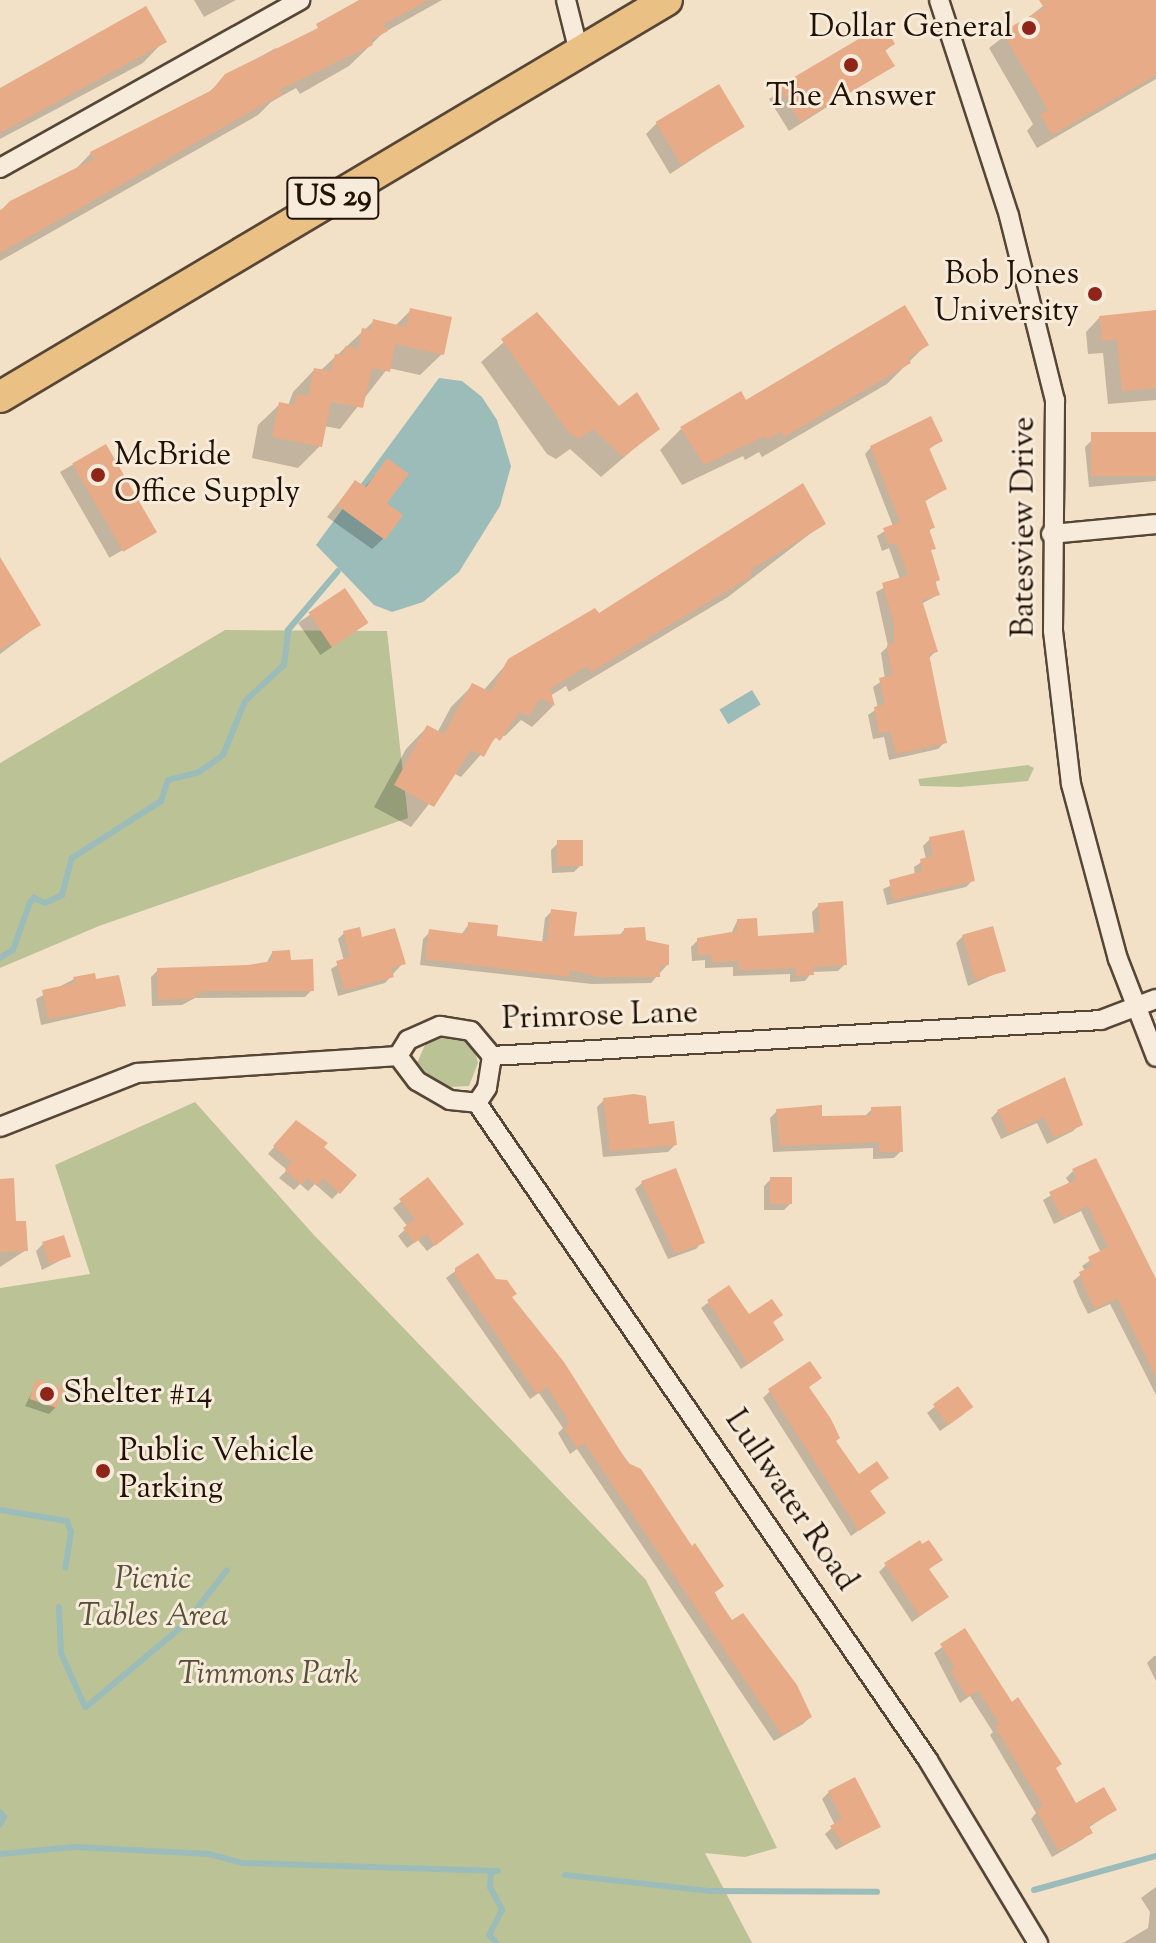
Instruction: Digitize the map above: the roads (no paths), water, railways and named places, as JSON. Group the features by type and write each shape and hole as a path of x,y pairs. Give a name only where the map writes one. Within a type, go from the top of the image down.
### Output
{"main road":[{"name":"US 29","path":"0,397 667,0"}],"street":[{"path":"0,168 300,0"},
{"path":"566,0 579,52"},
{"name":"Batesview Drive","path":"939,0 1009,216 1055,400 1051,534 1057,693 1071,784 1086,853 1156,1057"},
{"path":"1051,534 1156,524"},
{"name":"Primrose Lane","path":"398,1056 418,1034 452,1026 481,1038 492,1056 1101,1020 1137,1009 1156,999"},
{"path":"0,1127 137,1073 398,1056 417,1081 450,1100 477,1103 487,1088 492,1056"},
{"name":"Lullwater Road","path":"477,1103 894,1709 1038,1943"}],"water":[{"path":"439,378 462,381 482,397 497,420 511,466 500,506 459,572 423,602 392,612 374,605 316,545"},
{"path":"752,690 761,705 728,724 719,710"}],"waterway":[{"path":"0,958 13,950 30,902 34,898 45,903 62,895 72,858 161,801 168,780 199,772 223,755 245,701 284,665 288,630 338,571"},
{"path":"0,1510 67,1521 71,1532 65,1568"},
{"path":"86,1707 185,1624 227,1570"},
{"path":"59,1607 61,1653 85,1707"},
{"path":"0,1812 4,1817 0,1825"},
{"path":"0,1854 75,1847 209,1854 243,1863 498,1871"},
{"path":"1034,1890 1156,1856"},
{"path":"491,1872 490,1887 502,1910 489,1935 497,1943"},
{"path":"565,1875 711,1891 877,1892"}],"place":[{"name":"Dollar General","path":"1029,28"},
{"name":"The Answer","path":"851,65"},
{"name":"Bob Jones University","path":"1095,294"},
{"name":"McBride Office Supply","path":"98,475"},
{"name":"Shelter #14","path":"47,1394"},
{"name":"Public Vehicle Parking","path":"103,1471"}],"park label":[{"name":"Picnic Tables Area","path":"153,1600"},
{"name":"Timmons Park","path":"268,1675"}]}
